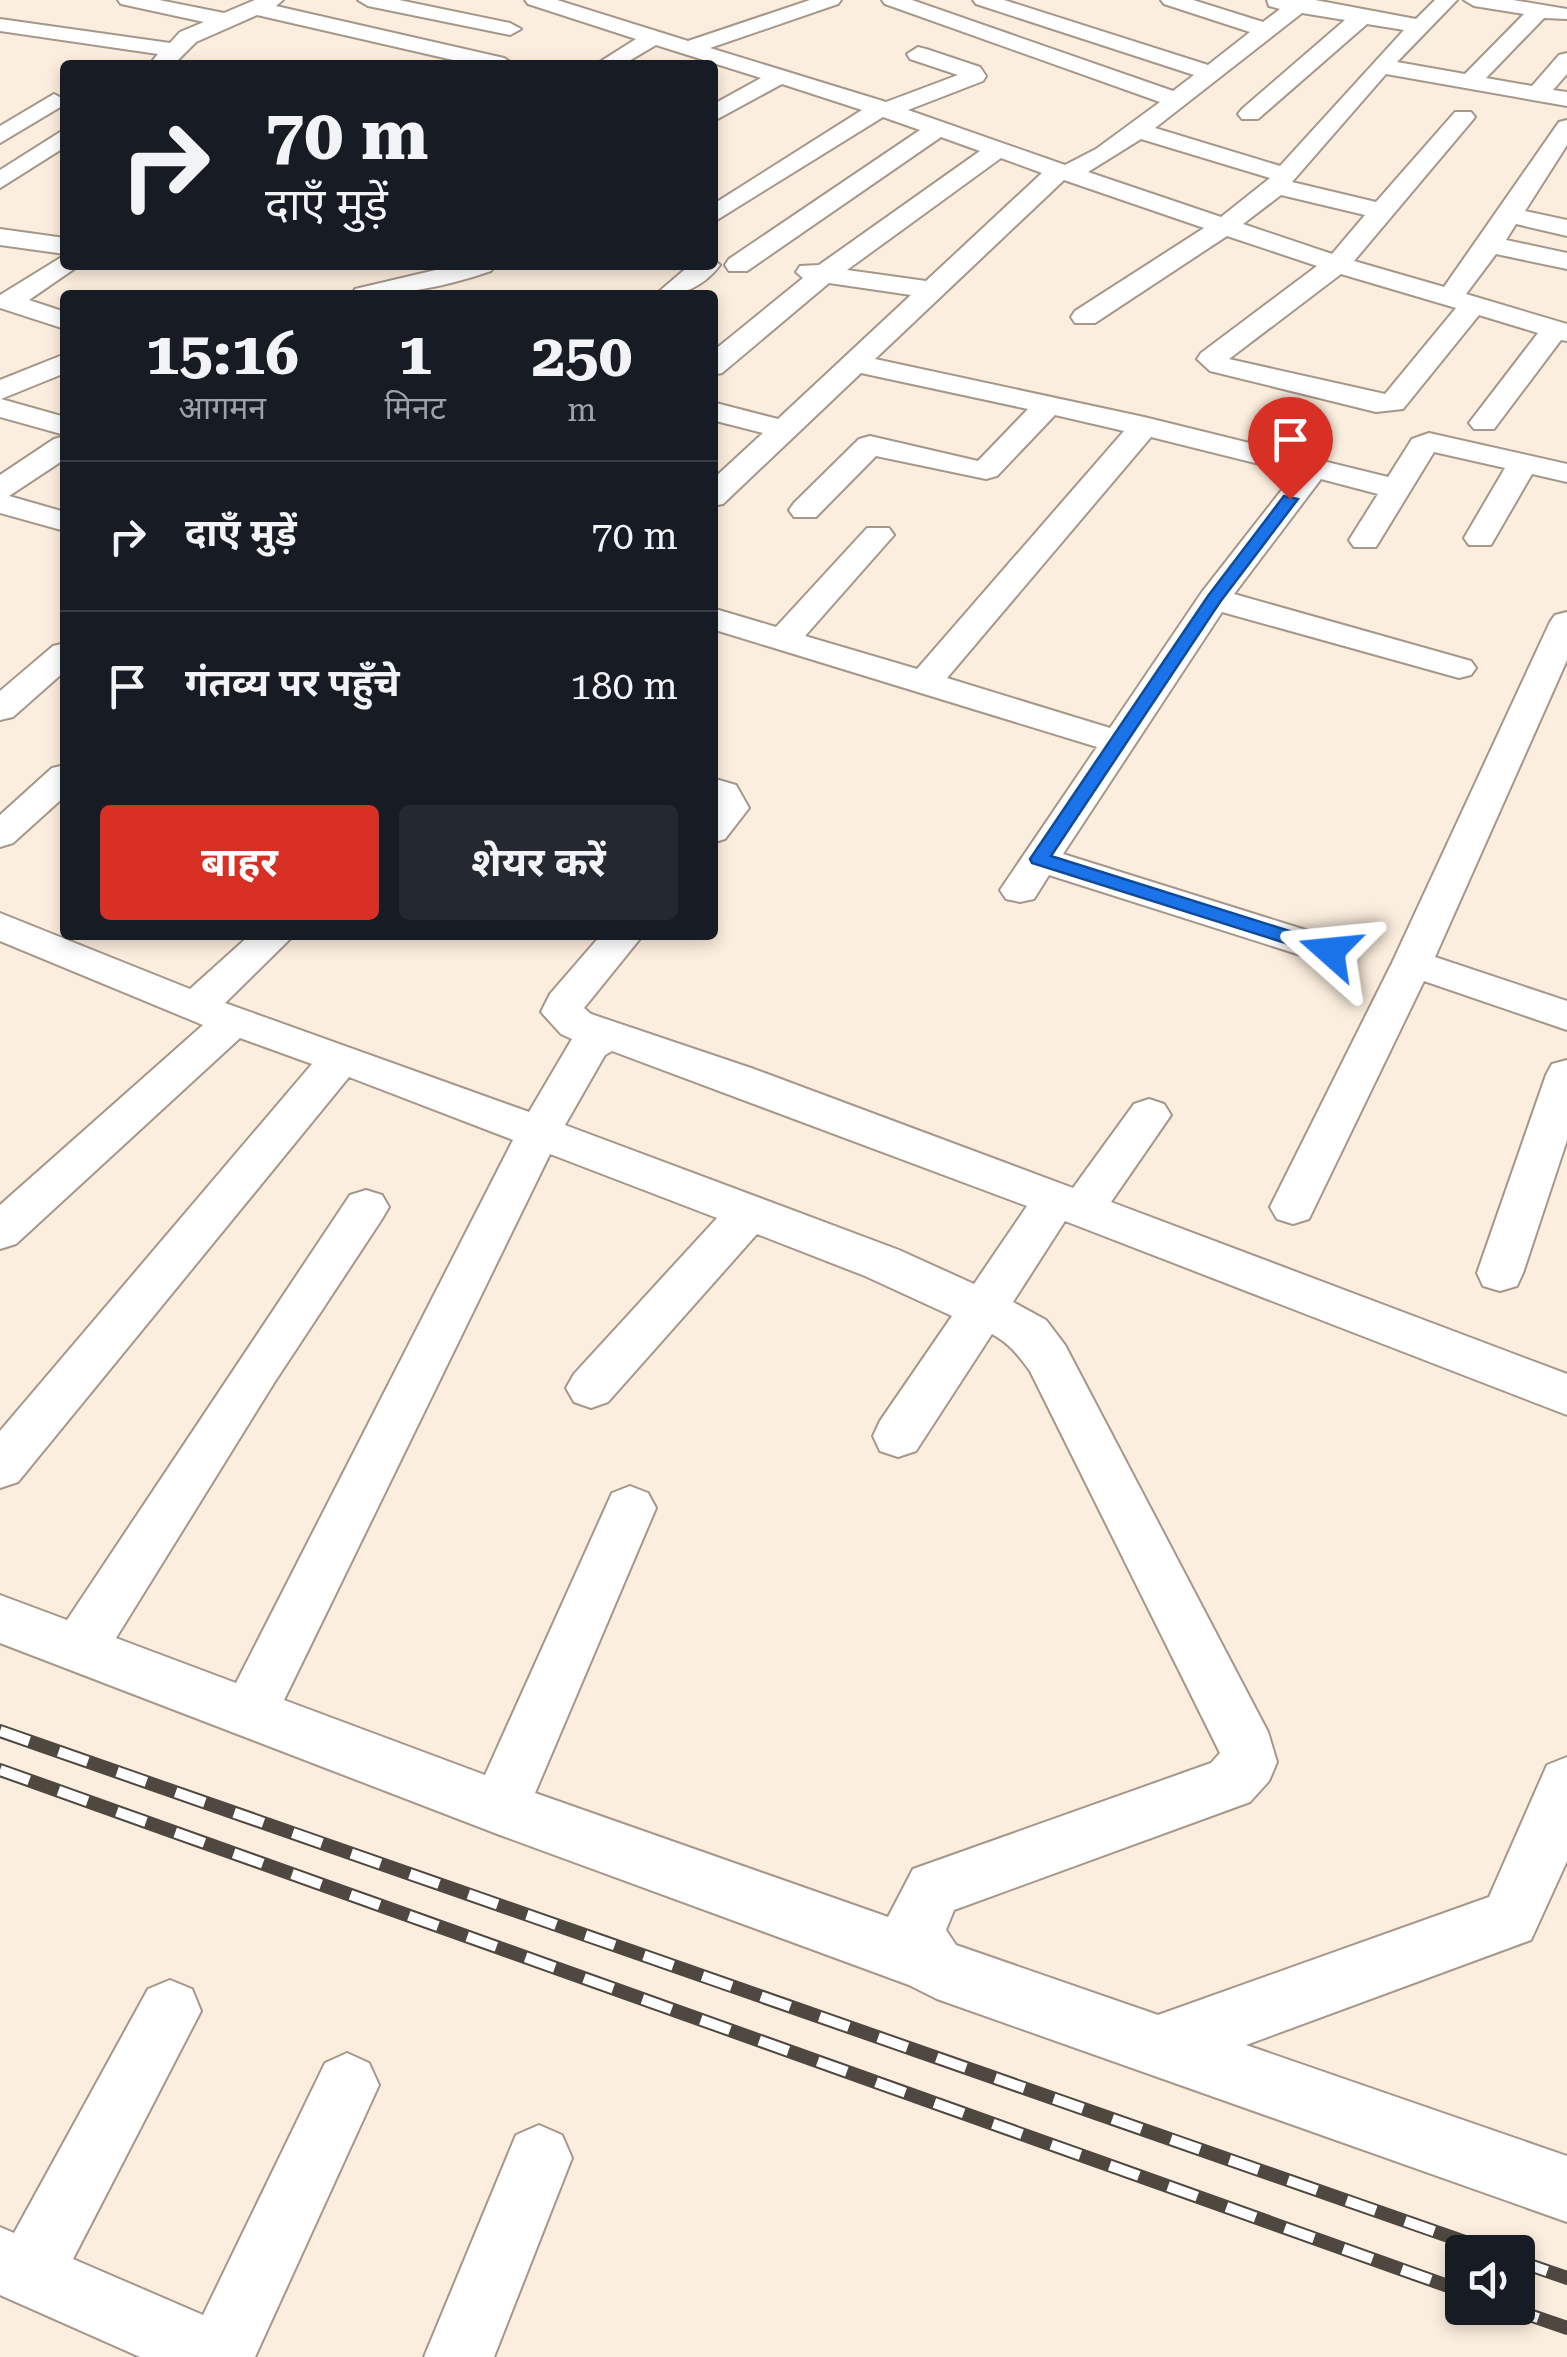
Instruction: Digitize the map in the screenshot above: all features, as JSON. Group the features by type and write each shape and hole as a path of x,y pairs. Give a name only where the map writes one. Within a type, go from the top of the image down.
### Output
{"street":[{"path":"128,0 225,20"},
{"path":"368,0 510,29"},
{"path":"580,14 616,0"},
{"path":"691,47 831,0"},
{"path":"892,0 1176,100"},
{"path":"983,0 1210,73"},
{"path":"1171,0 1266,30"},
{"path":"1267,0 1302,3 1417,26"},
{"path":"1084,317 1226,225 1281,181 1380,66 1446,0"},
{"path":"1474,0 1567,15"},
{"path":"470,60 544,3 884,109 1336,264 1560,332 1484,423"},
{"path":"718,492 1053,176 1105,154 1302,3"},
{"path":"0,25 166,57 188,37 264,4 466,60"},
{"path":"1470,82 1526,6"},
{"path":"1250,114 1362,17"},
{"path":"16,50 49,34"},
{"path":"615,60 656,36"},
{"path":"1204,41 1238,51"},
{"path":"384,58 412,43"},
{"path":"718,212 884,109 975,76 918,54"},
{"path":"1537,94 1567,60"},
{"path":"1380,66 1567,99"},
{"path":"718,112 778,78"},
{"path":"718,89 744,97"},
{"path":"0,136 54,101"},
{"path":"1463,117 1385,212 1336,264 1214,355 1212,362 1376,403 1393,403 1460,303 1490,246 1567,127"},
{"path":"719,264 938,128"},
{"path":"1137,130 1281,181 1385,212"},
{"path":"9,169 60,139"},
{"path":"718,362 824,274 997,150"},
{"path":"9,169 47,176"},
{"path":"1510,215 1567,228"},
{"path":"0,237 60,245"},
{"path":"1490,246 1567,261"},
{"path":"719,264 934,290"},
{"path":"60,266 8,302 60,319"},
{"path":"389,290 468,270"},
{"path":"676,290 709,270"},
{"path":"0,361 35,376"},
{"path":"856,363 1144,426 1397,489"},
{"path":"0,391 60,365"},
{"path":"804,510 870,446 986,470 1048,406"},
{"path":"0,408 60,425"},
{"path":"718,413 784,430"},
{"path":"924,683 1144,426"},
{"path":"1365,540 1422,445 1429,442 1567,473"},
{"path":"0,490 60,448"},
{"path":"1480,538 1524,462"},
{"path":"1314,468 1214,600 1030,875 1330,951"},
{"path":"0,503 60,521"},
{"path":"783,640 878,535"},
{"path":"1214,600 1459,668"},
{"path":"1292,1207 1412,963 1567,622"},
{"path":"718,626 783,640 1119,742"},
{"path":"0,709 60,657"},
{"path":"0,835 60,781"},
{"path":"718,792 723,793 730,808 718,823"},
{"path":"0,926 214,1014 882,1263 1030,1333 1048,1358 1248,1750 1249,1762 1230,1783 934,1889 919,1907 915,1930 915,1944 924,1960"},
{"path":"0,1232 214,1014 270,940"},
{"path":"620,940 564,1004 562,1012 576,1024 826,1110 1251,1277 1567,1395"},
{"path":"1412,963 1567,1016"},
{"path":"250,1711 538,1133 590,1045 605,1037"},
{"path":"0,1467 340,1059"},
{"path":"1500,1272 1567,1075"},
{"path":"898,1436 982,1310 1149,1115"},
{"path":"80,1648 256,1369 366,1208"},
{"path":"591,1388 748,1213"},
{"path":"500,1808 630,1508"},
{"path":"0,1619 500,1808 924,1960 937,1969 1567,2188"},
{"path":"1156,2046 1510,1919 1527,1888 1567,1784"},
{"path":"170,2011 14,2268 198,2353 347,2085"},
{"path":"459,2357 539,2158"}],"railway":[{"path":"0,1731 1445,2235"},
{"path":"0,1770 1445,2285"},
{"path":"1535,2267 1567,2278"},
{"path":"1535,2317 1567,2328"}],"route":[{"path":"1290,499 1214,600 1039,859 1330,951"}]}
